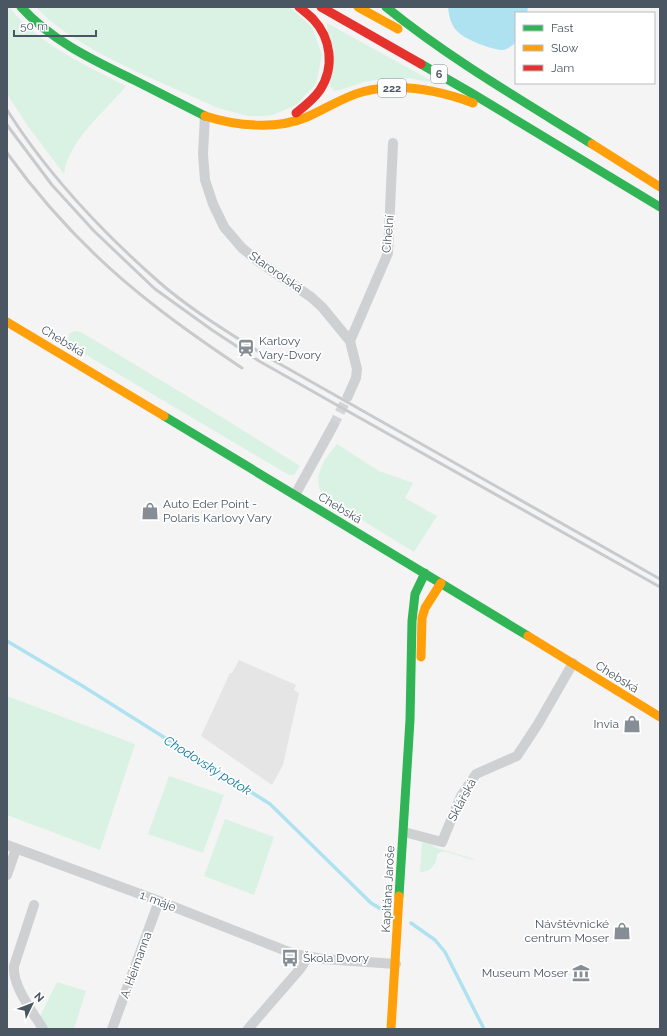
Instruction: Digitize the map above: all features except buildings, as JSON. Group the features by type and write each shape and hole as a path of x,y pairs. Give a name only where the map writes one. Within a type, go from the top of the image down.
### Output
{"main road":[{"name":"222","path":"21,7 36,23 62,43 205,116 235,125 258,126 286,123 306,117 341,100 371,90 406,87 437,92 463,100 515,120"},
{"path":"270,124 291,117 302,110 321,91 328,75 330,57 327,40 318,24 312,17 299,7"},
{"name":"6","path":"321,7 460,87 660,208"},
{"name":"6","path":"358,7 487,78 660,187"},
{"path":"386,7 406,23 487,78"},
{"name":"Chebská","path":"7,322 425,573 660,717"},
{"name":"Kapitána Jaroše","path":"391,1029 404,832 412,620 415,594 425,573"},
{"path":"421,665 422,618 425,608 441,583"},
{"name":"Kapitána Jaroše","path":"408,750 417,709 420,680"}],"street":[{"name":"Starorolská","path":"205,116 203,154 205,180 213,204 224,227 242,248 258,261 311,296 350,341 357,369 356,378 348,396"},
{"name":"Cihelní","path":"350,341 388,254 393,143"},
{"path":"295,495 333,426"},
{"name":"Sklářská","path":"404,832 442,842 461,796 476,774 517,756 538,724 573,663"},
{"path":"7,875 12,847"},
{"name":"1. máje","path":"12,847 159,901 294,954 308,957 396,964"},
{"name":"A. Heimanna","path":"112,1029 159,901"},
{"path":"34,905 13,973 22,994 43,1029"},
{"path":"248,1029 300,969 308,957"}],"shaded area":[{"path":"239,660 296,685 294,690 299,693 283,765 272,785 201,736 230,673 232,673"}],"green space":[{"path":"7,7 9,7 34,32 48,43 78,61 126,86 80,138 67,161 64,174 27,125 7,94"},
{"path":"36,7 287,7 292,9 312,27 322,55 316,84 296,105 273,115 248,116 218,108 135,71 99,53 71,36 49,20"},
{"path":"327,23 430,80 429,82 409,78 381,79 364,82 334,91 330,86"},
{"path":"74,331 81,332 300,466 294,475 289,475 71,346 68,341 69,334"},
{"path":"337,444 379,471 413,483 405,498 437,516 414,552 323,496 318,482 319,476 324,462"},
{"path":"7,696 135,744 100,850 7,815"},
{"path":"169,776 224,795 203,853 148,834"},
{"path":"225,819 274,837 254,895 204,876"},
{"path":"422,842 432,844 434,847 474,859 473,860 443,851 437,854 436,861 430,869 420,872"},
{"path":"57,982 86,991 74,1029 47,1029 40,1016"}],"water":[{"path":"448,7 528,7 527,12 515,12 515,43 509,48 503,50 498,50 480,44 459,33 454,27"}],"waterway":[{"name":"Chodovský potok","path":"7,641 81,685 270,804 371,903 389,914"},
{"name":"Chodovský potok","path":"411,923 435,940 445,952 484,1029"}],"tunnel":[{"path":"333,426 348,396"}],"railway":[{"path":"7,110 23,134 58,180 96,222 137,263 171,292 197,311 264,355 660,579"},
{"path":"7,125 52,185 94,231 155,289 212,330 259,361 660,587"},
{"path":"7,153 57,215 94,254 155,306 242,368"}],"traffic: fast":[{"path":"21,7 46,30 74,49 205,116"},
{"path":"386,7 461,62 592,144"},
{"path":"421,64 660,207"},
{"path":"164,416 528,636"},
{"path":"399,896 410,720 412,621 415,594 425,573"}],"traffic: slow":[{"path":"358,7 398,29"},
{"path":"205,116 243,124 282,124 307,117 355,94 376,89 390,88 432,91 473,103"},
{"path":"592,144 660,187"},
{"path":"7,322 164,416"},
{"path":"421,657 422,618 425,608 441,583"},
{"path":"528,636 660,717"},
{"path":"391,1029 399,896"}],"traffic: jam":[{"path":"296,113 320,90 328,72 329,62 329,53 324,35 313,19 299,7"},
{"path":"321,7 421,64"}],"place":[{"name":"Karlovy Vary-Dvory","path":"246,348"},
{"name":"Auto Eder Point - Polaris Karlovy Vary","path":"150,511"},
{"name":"Invia","path":"632,724"},
{"name":"Návštěvnické centrum Moser","path":"622,931"},
{"name":"Škola Dvory","path":"290,958"},
{"name":"Museum Moser","path":"581,973"}]}
